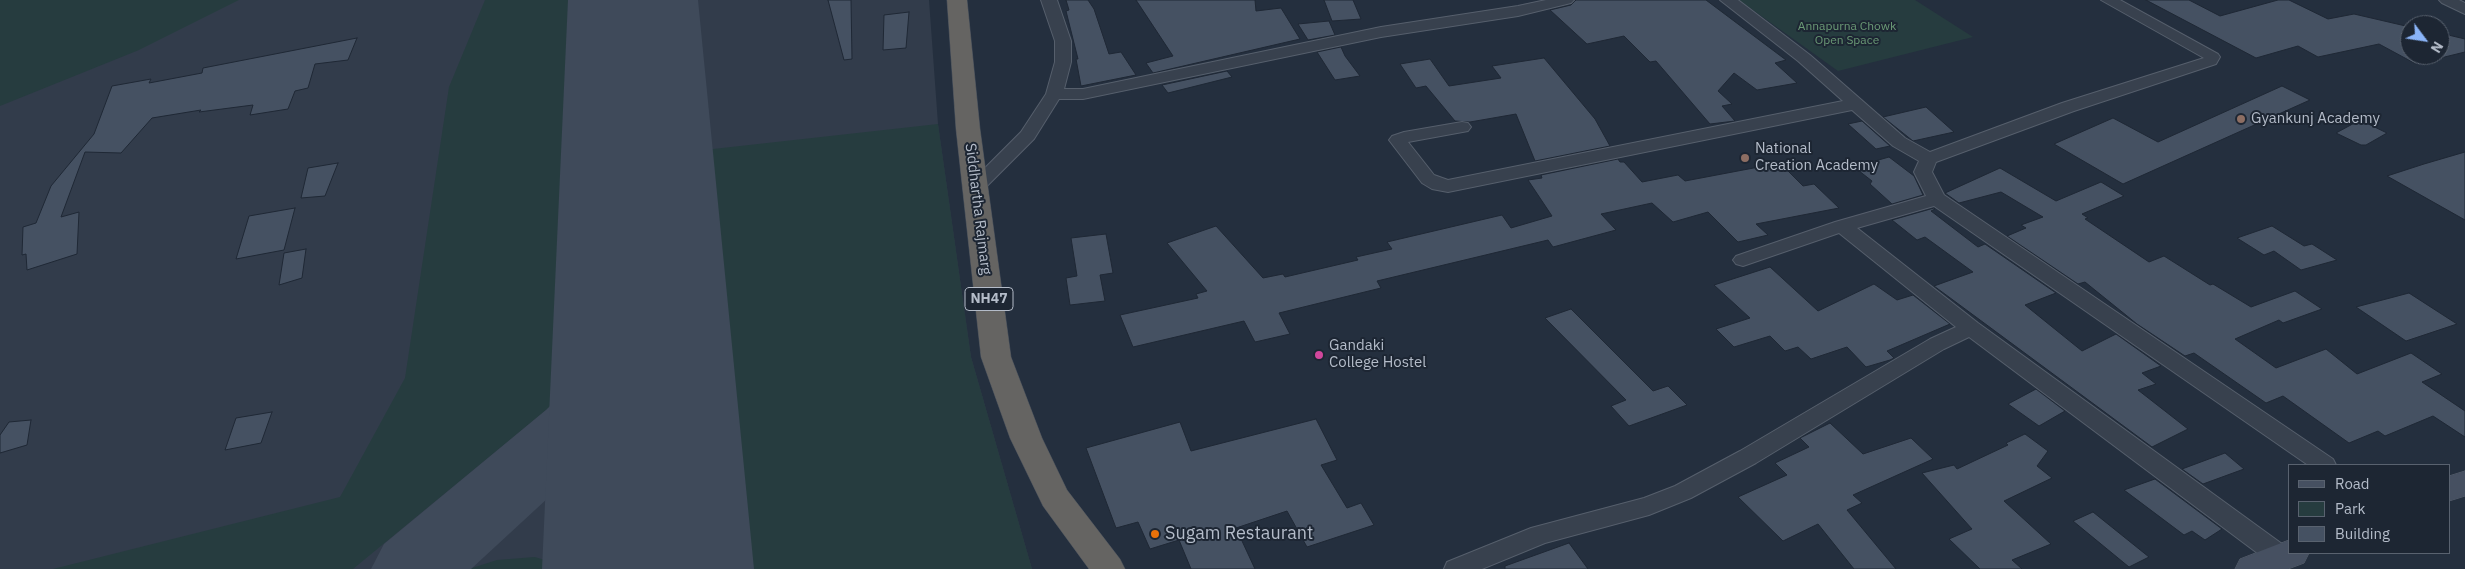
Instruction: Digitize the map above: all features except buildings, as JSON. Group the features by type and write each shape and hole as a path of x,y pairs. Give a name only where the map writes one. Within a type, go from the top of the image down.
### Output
{"highway":[{"name":"Siddhartha Rajmarg","path":"957,0 968,129 996,356 1026,438 1054,498 1108,569"}],"main road":[{"path":"2450,489 2465,482"}],"street":[{"path":"976,187 1028,135 1054,94 1063,62 1063,42 1049,0"},
{"path":"1054,94 1083,94 1381,32 1518,11 1566,0"},
{"path":"1728,0 1804,58 1899,142 1929,159"},
{"path":"2108,0 2208,53 2212,58 2210,61 2068,107 1929,159 1923,172 1937,199 2324,464"},
{"path":"2447,0 2465,9"},
{"path":"1462,126 1404,137 1398,140 1428,179 1438,185 1448,186 1856,104"},
{"path":"1743,260 1842,226 1937,199"},
{"path":"1842,226 1971,328 2275,560"},
{"path":"1456,569 1540,536 1649,506 1683,492 1756,452 1937,344 1971,328"}],"shaded area":[{"path":"0,0 929,0 938,124 971,357 1032,569 0,569"}],"green space":[{"path":"0,0 239,0 139,50 0,106"},
{"path":"485,0 578,0 557,401 353,569 53,569 340,497 405,378 449,87"},
{"name":"Annapurna Chowk Open Space","path":"1739,0 1915,0 1973,37 1838,71"},
{"path":"938,124 971,357 1032,569 729,569 695,151"},
{"path":"535,557 554,563 561,569 469,569 497,560"}],"taxiway":[{"path":"414,569 573,430 623,379 642,343"}],"runway":[{"path":"633,0 648,569"}],"place":[{"name":"Gyankunj Academy","path":"2241,119"},
{"name":"National Creation Academy","path":"1745,158"},
{"name":"Gandaki College Hostel","path":"1319,355"},
{"name":"Sugam Restaurant","path":"1155,534"}]}
